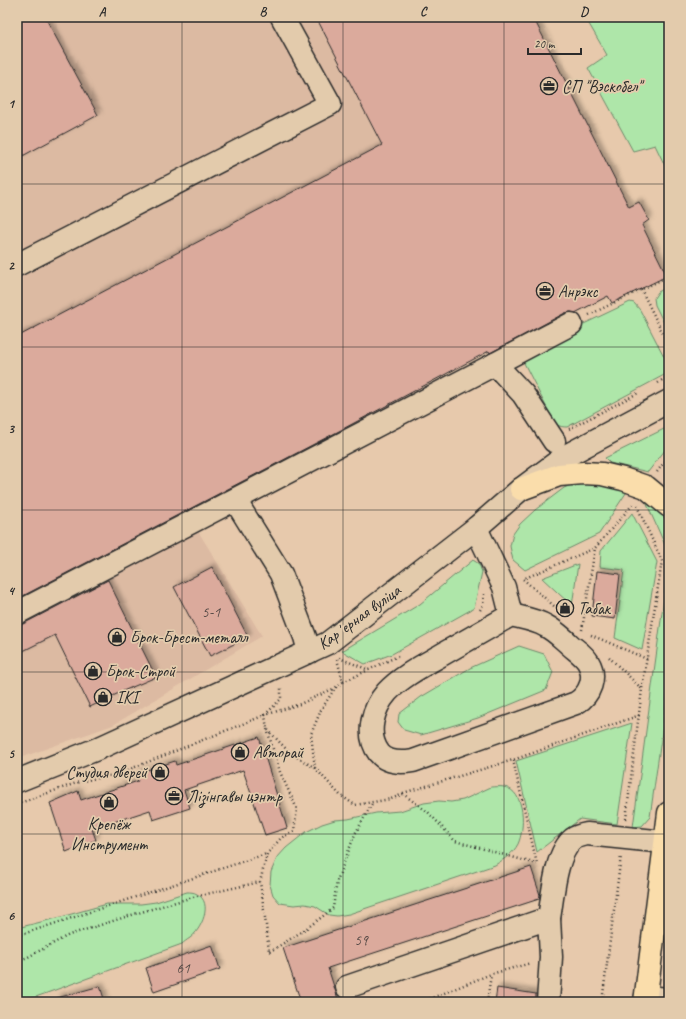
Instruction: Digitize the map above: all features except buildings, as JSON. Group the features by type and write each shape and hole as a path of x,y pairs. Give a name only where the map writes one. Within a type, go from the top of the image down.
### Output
{"main road":[{"path":"521,489 559,475 583,473 602,474 646,487 669,506"},
{"path":"645,999 669,813"}],"street":[{"path":"17,265 330,104 282,17"},
{"path":"17,614 571,324"},
{"path":"496,364 522,394 553,440"},
{"name":"Карʼерная вуліца","path":"17,781 104,746 328,643 476,528 521,489 564,457 669,400"},
{"path":"235,500 281,574 305,637 309,652"},
{"path":"476,528 504,587 511,615"},
{"path":"511,615 547,626 588,661 592,673 591,686 588,693 582,700 412,761 402,763 391,761 382,756 376,749 372,738 372,725 374,713 388,691 417,669 511,615"},
{"path":"548,1002 551,957 549,918 559,864 562,855 573,839 580,835 587,834 665,842"},
{"path":"347,987 549,918"},
{"path":"645,999 669,1000"}],"path":[{"path":"571,324 669,276"},
{"path":"642,289 669,346"},
{"path":"653,386 669,375"},
{"path":"553,440 639,393"},
{"path":"602,1002 640,715 642,689 662,561 635,502"},
{"path":"558,610 523,579 595,548 582,631 576,626"},
{"path":"480,611 483,604 485,588"},
{"path":"589,634 647,659"},
{"path":"604,652 642,689"},
{"path":"17,804 82,780 118,774 265,715 300,704 403,654"},
{"path":"330,660 337,657 369,670"},
{"path":"337,657 343,682"},
{"path":"265,715 281,698 281,684"},
{"path":"315,768 311,734 321,710 335,688"},
{"path":"265,715 267,729 280,772 297,810 294,831 281,838 267,854 260,882 268,952 300,934 321,919 333,908 337,881 355,834 373,802"},
{"path":"267,729 290,754 315,768 340,795 355,806 391,799 513,760 640,715"},
{"path":"513,760 538,872"},
{"path":"403,794 428,812 455,841 536,864"},
{"path":"17,936 267,854"},
{"path":"17,960 28,957 69,935 124,917 193,897 260,882"},
{"path":"422,1002 491,974 551,957"},
{"path":"487,1002 491,974"}],"shaded area":[{"path":"17,17 533,17 629,206 639,202 649,220 642,225 608,297 508,346 495,360 489,351 17,604"},
{"path":"198,531 262,636 113,725 17,759 17,628"}],"green space":[{"path":"585,17 669,17 669,174 655,145 633,151 588,68 607,55"},
{"path":"669,286 669,333 655,305 654,298 658,292"},
{"path":"630,302 634,303 640,310 668,364 668,371 666,374 567,427 558,425 554,422 524,363 523,359 527,351"},
{"path":"668,427 669,445 648,472 610,463 605,458"},
{"path":"581,481 617,485 628,490 599,534 525,570 513,560 510,546 513,534 520,524 535,510 564,488"},
{"path":"645,500 669,513 669,554"},
{"path":"632,513 657,562 642,650 615,638 624,570 600,567 601,551"},
{"path":"473,560 479,564 482,572 474,608 392,654 365,664 342,651 420,604"},
{"path":"669,561 669,683 650,817 642,826 633,827"},
{"path":"578,564 572,606 542,578"},
{"path":"519,646 544,654 553,672 546,690 478,718 421,735 404,730 398,722 399,714 421,697 470,668"},
{"path":"632,723 617,824 580,819 537,852 516,761"},
{"path":"491,787 504,787 511,790 516,795 522,811 522,829 516,848 495,865 349,914 337,916 329,915 315,906 280,903 273,895 270,885 271,872 277,858 286,848 306,832 322,824 335,820 348,819 376,813 400,811 424,803 463,800"},
{"path":"187,892 196,893 202,898 205,904 205,910 202,923 198,929 182,944 22,1002 17,1002 17,928 107,904 141,904 156,902"}],"place":[{"name":"СП \"Вэскобел\"","path":"549,86"},
{"name":"Анрэкс","path":"545,291"},
{"name":"Табак","path":"565,608"},
{"name":"Брок-Брест-металл","path":"117,637"},
{"name":"Брок-Строй","path":"93,671"},
{"name":"IKI","path":"103,697"},
{"name":"Авторай","path":"240,752"},
{"name":"Студия дверей","path":"160,772"},
{"name":"Лізінгавы цэнтр","path":"174,796"},
{"name":"Крепёж Инструмент","path":"109,802"}]}
